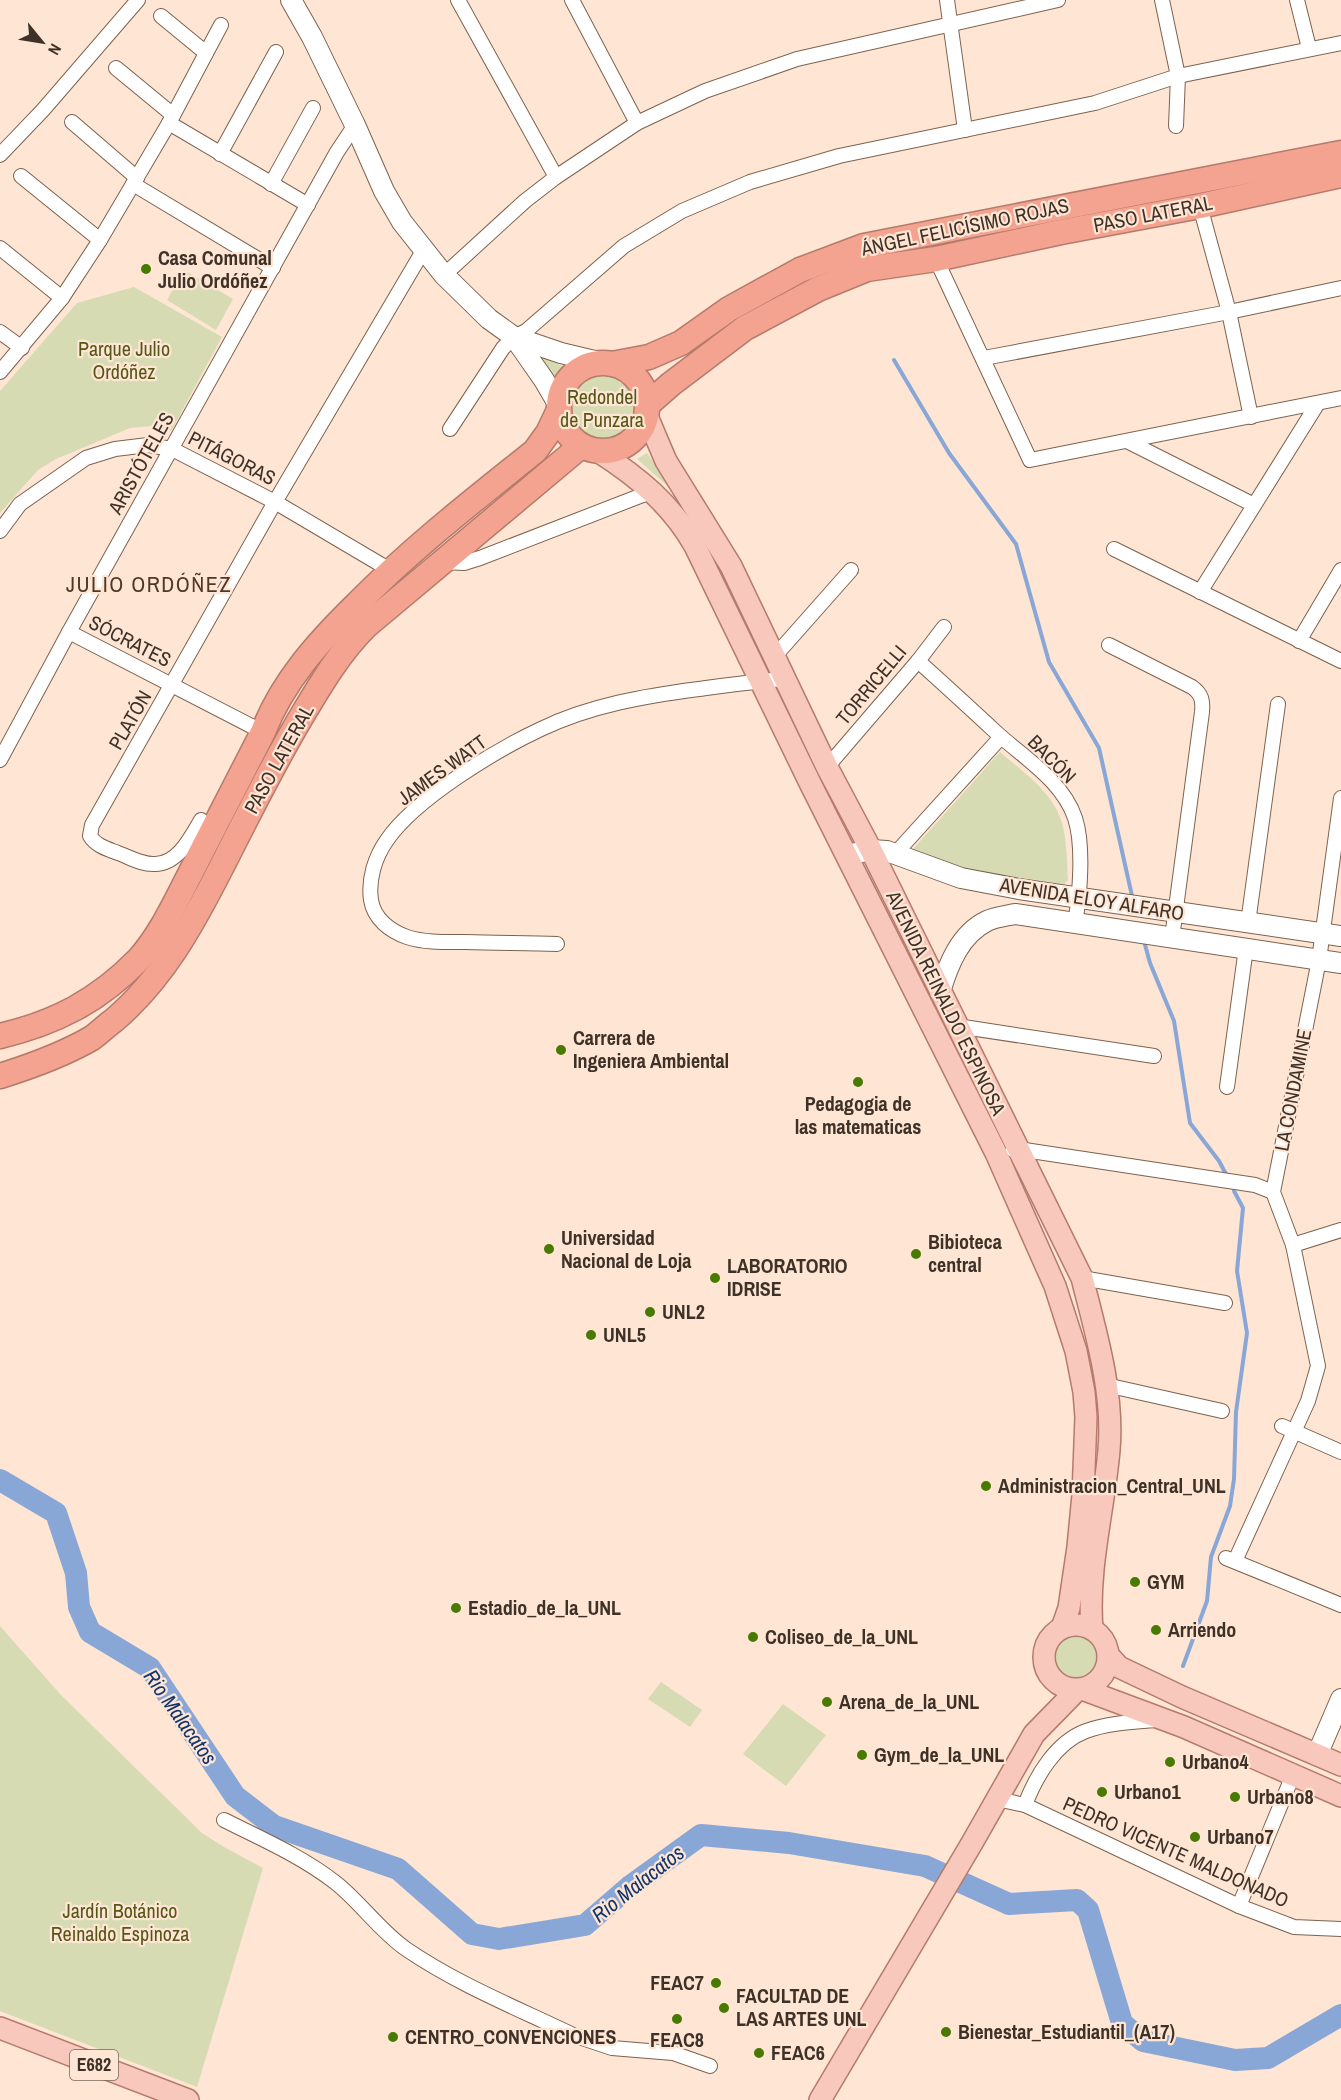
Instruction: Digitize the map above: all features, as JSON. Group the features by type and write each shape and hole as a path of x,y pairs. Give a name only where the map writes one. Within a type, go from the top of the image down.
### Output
{"highway":[{"name":"ÁNGEL FELICÍSIMO ROJAS","path":"608,363 649,357 681,342 729,309 800,270 864,246 1341,153"},
{"name":"PASO LATERAL","path":"647,410 671,384 745,328 818,289 867,269 936,259 1341,175"},
{"path":"608,363 623,368 640,383 647,410 643,427 635,438 625,446 612,451 590,449 566,432 562,426 558,408 560,394 571,376 590,365 608,363"},
{"name":"PASO LATERAL","path":"0,1036 28,1029 64,1015 106,988 139,959 164,922 268,719 292,679 322,639 390,570 535,451 548,433 558,408"},
{"name":"PASO LATERAL","path":"0,1076 50,1060 94,1037 128,1008 171,957 201,906 281,751 348,644 441,562 590,449"}],"main road":[{"name":"AVENIDA REINALDO ESPINOSA","path":"647,410 666,460 704,541 761,681 996,1153 1055,1286 1076,1351 1086,1417 1082,1506 1069,1608 1062,1628"},
{"name":"AVENIDA REINALDO ESPINOSA","path":"590,449 628,471 653,491 685,528 704,541 730,566 827,767 871,850 1082,1278 1096,1331 1106,1385 1110,1429 1093,1582 1092,1629"},
{"path":"820,2100 1034,1734 1044,1721 1080,1689 1090,1687 1102,1677 1109,1656 1105,1642 1092,1629 1077,1625 1062,1628 1052,1636 1046,1647 1044,1721"},
{"path":"1109,1656 1119,1666 1225,1716 1341,1765"},
{"path":"1046,1668 1060,1686 1080,1689 1165,1719 1341,1796"},
{"path":"1214,1740 1225,1716"},
{"name":"E682","path":"0,2028 188,2100"}],"street":[{"path":"0,155 37,117 138,0"},
{"path":"291,0 312,37 355,125 384,191 423,251 489,319 514,337 561,353 608,363"},
{"path":"458,0 556,177"},
{"path":"572,0 637,123"},
{"path":"947,0 965,130"},
{"path":"444,275 525,201 556,177 637,123 705,91 776,64 1058,0"},
{"path":"1162,0 1178,76 1176,126"},
{"path":"1296,0 1309,48"},
{"path":"161,16 206,53"},
{"path":"0,372 62,298 100,240 171,119 221,25"},
{"path":"450,429 503,348 514,337 526,331 624,246 682,211 750,182 839,156 1095,103 1178,76 1341,43"},
{"path":"220,154 276,52"},
{"path":"116,68 171,119 220,154 308,205"},
{"path":"271,184 313,108"},
{"path":"72,122 135,181 273,268"},
{"name":"ARISTÓTELES","path":"0,760 69,632 355,125"},
{"path":"21,176 100,240"},
{"path":"1200,206 1229,312 1251,417"},
{"path":"0,248 62,298"},
{"name":"PLATÓN","path":"201,820 182,850 164,863 142,862 105,848 92,840 90,836 92,825 275,502 423,251"},
{"path":"936,259 1030,460 1341,398"},
{"path":"984,358 1229,312 1341,288"},
{"path":"0,332 22,348"},
{"path":"514,337 544,380 558,408"},
{"path":"1200,591 1318,403"},
{"path":"1127,441 1254,505"},
{"path":"0,531 20,504 86,458 131,446 148,445 172,449"},
{"name":"PITÁGORAS","path":"172,449 275,502 390,570"},
{"path":"441,562 468,562 653,491"},
{"path":"1114,549 1341,661"},
{"path":"774,657 851,570"},
{"path":"1299,641 1341,570"},
{"name":"TORRICELLI","path":"827,767 918,661 944,627"},
{"name":"SÓCRATES","path":"69,632 263,732"},
{"path":"1109,645 1192,687 1202,697 1202,712 1172,938"},
{"name":"BACÓN","path":"918,661 1058,789 1075,817 1079,834 1079,899 1075,923"},
{"name":"JAMES WATT","path":"557,944 435,942 408,937 386,926 376,915 370,889 372,875 387,840 409,815 426,801 490,757 542,728 636,697 785,679"},
{"path":"1248,923 1278,704"},
{"path":"894,854 1001,737"},
{"name":"LA CONDAMINE","path":"1273,1192 1319,960 1332,934 1341,798"},
{"name":"AVENIDA ELOY ALFARO","path":"847,855 871,850 894,854 961,878 1079,899 1332,934"},
{"name":"AVENIDA ELOY ALFARO","path":"940,992 949,962 973,929 989,920 1015,914 1341,963"},
{"path":"1227,1087 1246,948"},
{"path":"957,1026 1154,1056"},
{"path":"996,1153 1018,1149 1255,1185 1273,1192 1293,1245 1318,1366 1308,1401 1288,1429 1231,1560 1341,1605"},
{"path":"1293,1245 1341,1230"},
{"path":"1082,1278 1225,1303"},
{"path":"1106,1385 1222,1411"},
{"path":"1288,1429 1341,1452"},
{"path":"1317,1755 1341,1699"},
{"path":"1025,1805 1046,1765 1074,1737 1087,1731 1116,1724 1165,1719"},
{"path":"1239,1906 1293,1775"},
{"name":"PEDRO VICENTE MALDONADO","path":"997,1799 1025,1805 1239,1906 1294,1926 1341,1929"},
{"path":"225,1820 307,1863 334,1881 397,1942 442,1972 590,2041 620,2050 673,2053 710,2066"}],"green space":[{"path":"184,270 233,299 216,330 167,300"},
{"name":"Parque Julio Ordóñez","path":"134,287 222,337 171,431 152,426 130,428 56,459 38,470 0,513 0,391 77,303"},
{"path":"524,348 564,367 555,378"},
{"name":"Redondel de Punzara","path":"595,370 609,370 623,376 634,387 640,401 637,423 629,435 609,446 595,446 581,440 570,429 564,415 564,401 570,387 581,376"},
{"path":"647,453 672,490 637,459"},
{"path":"1000,752 1029,776 1054,804 1064,833 1067,854 1068,880 1064,884 956,868 913,849"},
{"name":"Jardín Botánico Reinaldo Espinoza","path":"0,1626 61,1695 202,1833 263,1868 197,2087 0,2011"},
{"path":"1077,1635 1093,1642 1100,1658 1093,1674 1077,1681 1061,1674 1054,1658 1061,1642"},
{"path":"661,1682 702,1710 690,1727 648,1699"},
{"path":"783,1704 826,1735 786,1786 743,1754"}],"waterway":[{"path":"894,360 949,453 1016,544 1049,662 1099,748 1132,896"},
{"path":"1144,941 1150,963 1174,1021 1190,1123 1219,1161 1227,1176"},
{"path":"1183,1666 1207,1601 1211,1557 1230,1506 1234,1479 1236,1412 1247,1333 1237,1271 1243,1208 1234,1191"},
{"name":"Rio Malacatos","path":"0,1480 56,1513 76,1573 79,1607 90,1632 150,1668 235,1796 274,1826 398,1869 472,1934 499,1939 585,1925 629,1887 701,1835 789,1843 925,1866 1009,1904 1077,1900 1088,1910 1122,2023 1143,2041 1235,2060 1268,2058 1341,2015"}],"place":[{"name":"Casa Comunal Julio Ordóñez","path":"146,269"},
{"name":"Carrera de Ingeniera Ambiental","path":"561,1050"},
{"name":"Pedagogia de las matematicas","path":"858,1082"},
{"name":"Universidad Nacional de Loja","path":"549,1249"},
{"name":"Bibioteca central","path":"916,1254"},
{"name":"LABORATORIO IDRISE","path":"715,1278"},
{"name":"UNL2","path":"650,1312"},
{"name":"UNL5","path":"591,1335"},
{"name":"Administracion_Central_UNL","path":"986,1486"},
{"name":"GYM","path":"1135,1582"},
{"name":"Estadio_de_la_UNL","path":"456,1608"},
{"name":"Arriendo","path":"1156,1630"},
{"name":"Coliseo_de_la_UNL","path":"753,1637"},
{"name":"Arena_de_la_UNL","path":"827,1702"},
{"name":"Gym_de_la_UNL","path":"862,1755"},
{"name":"Urbano4","path":"1170,1762"},
{"name":"Urbano1","path":"1102,1792"},
{"name":"Urbano8","path":"1235,1797"},
{"name":"Urbano7","path":"1195,1837"},
{"name":"FEAC7","path":"716,1983"},
{"name":"FACULTAD DE LAS ARTES UNL","path":"724,2008"},
{"name":"FEAC8","path":"677,2019"},
{"name":"Bienestar_Estudiantil_(A17)","path":"946,2032"},
{"name":"CENTRO_CONVENCIONES","path":"393,2037"},
{"name":"FEAC6","path":"759,2053"}],"district":[{"name":"JULIO ORDÓÑEZ","path":"149,584"}]}
